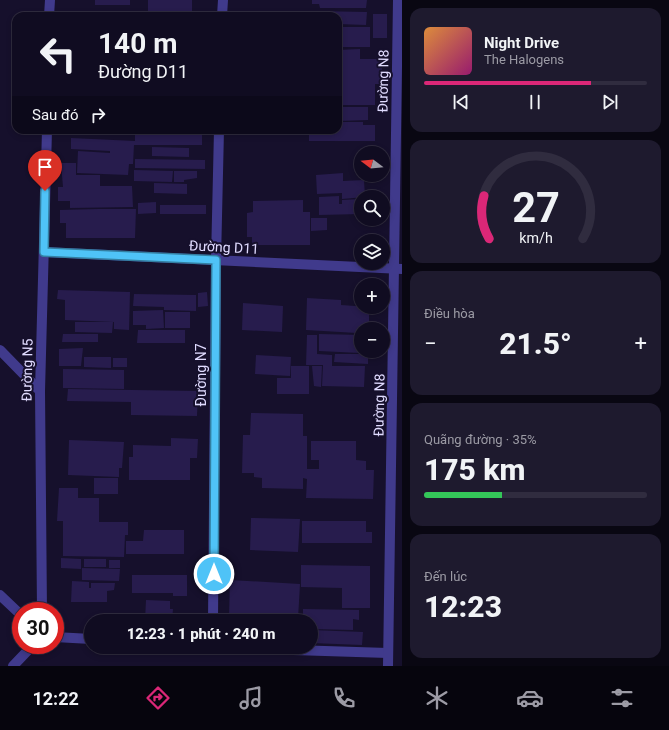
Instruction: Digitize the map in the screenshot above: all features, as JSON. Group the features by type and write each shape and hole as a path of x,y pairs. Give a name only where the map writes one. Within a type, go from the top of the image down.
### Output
{"street":[{"path":"49,12 50,0"},
{"path":"222,12 223,0"},
{"name":"Đường N8","path":"388,666 398,269 398,0"},
{"name":"Đường N5","path":"42,602 40,391 47,134"},
{"name":"Đường N7","path":"213,614 216,260 219,134"},
{"name":"Đường D11","path":"44,252 398,269"},
{"path":"0,350 40,391"},
{"path":"0,595 12,606"},
{"path":"64,638 84,639"},
{"path":"318,651 388,653"},
{"path":"13,666 24,654"}],"building":[{"path":"95,0 130,0 130,5 95,5"},
{"path":"148,0 192,0 192,12 148,12"},
{"path":"312,0 367,0 366,8 320,8 319,4 312,4"},
{"path":"314,11 367,12 366,25 342,24 342,12"},
{"path":"373,14 387,14 387,38 373,38"},
{"path":"342,27 370,27 370,47 342,47"},
{"path":"360,49 360,59 382,59 382,71 386,71 386,84 375,84 375,105 342,105 342,50"},
{"path":"342,107 368,107 368,120 342,121"},
{"path":"342,122 363,122 363,125 375,125 375,141 309,141 309,134 342,134"},
{"path":"135,134 202,134 202,145 134,145 133,164 129,164 128,175 77,173 78,151 110,153 110,151 71,149 71,138 135,141"},
{"path":"152,147 189,148 189,157 152,156"},
{"path":"135,159 205,160 205,169 135,168"},
{"path":"61,163 76,163 76,175 100,175 100,186 132,186 133,207 70,208 70,201 58,201 58,187 63,187"},
{"path":"134,170 173,171 172,182 134,181"},
{"path":"174,171 197,171 197,178 184,180 184,182 174,182"},
{"path":"343,173 343,181 364,182 365,190 354,190 354,198 342,199 342,193 317,194 316,175"},
{"path":"154,183 187,184 187,194 154,193"},
{"path":"339,196 339,204 342,204 342,200 354,199 354,214 319,215 319,197"},
{"path":"303,200 303,212 310,212 310,245 252,245 252,237 247,237 247,213 253,212 253,201"},
{"path":"156,202 156,213 138,214 138,203"},
{"path":"160,205 206,205 206,214 160,214"},
{"path":"136,209 135,238 66,238 66,223 60,223 60,210"},
{"path":"311,218 327,218 327,230 311,231"},
{"path":"58,290 130,292 129,330 114,329 114,322 65,320 65,300 57,299"},
{"path":"207,292 208,306 198,307 198,293"},
{"path":"134,294 196,295 196,311 164,310 164,307 133,306"},
{"path":"307,298 341,300 341,305 354,306 354,314 369,314 369,322 354,322 354,333 306,330"},
{"path":"243,303 283,306 282,332 242,330"},
{"path":"163,310 164,328 146,329 146,325 133,325 133,311"},
{"path":"165,312 190,312 190,328 165,328"},
{"path":"75,322 113,322 112,333 75,332"},
{"path":"138,330 185,330 185,343 137,343"},
{"path":"63,334 98,334 98,342 62,342"},
{"path":"319,334 354,335 354,353 319,351"},
{"path":"307,335 317,335 317,354 332,355 332,366 365,366 364,387 322,386 323,365 306,365"},
{"path":"83,348 81,366 59,366 59,349"},
{"path":"335,354 354,354 354,358 368,358 368,364 334,362"},
{"path":"256,355 291,357 290,376 255,374"},
{"path":"84,357 111,357 111,368 84,367"},
{"path":"113,358 127,358 127,367 113,367"},
{"path":"291,366 309,366 309,394 277,394 277,378 291,378"},
{"path":"312,366 322,366 321,387 314,386"},
{"path":"63,369 124,370 124,389 63,388"},
{"path":"68,389 198,391 197,416 131,415 131,402 67,401"},
{"path":"251,413 303,414 303,436 307,436 307,469 319,469 319,460 311,460 311,441 356,441 356,460 366,461 366,470 374,470 373,499 306,498 307,479 303,478 303,489 262,488 262,478 254,477 254,473 242,473 243,435 250,435"},
{"path":"171,438 198,439 197,458 190,458 190,480 129,480 129,457 133,457 133,445 171,446"},
{"path":"69,440 124,442 122,468 119,468 119,477 68,475"},
{"path":"94,478 118,478 118,494 94,494"},
{"path":"59,488 78,488 78,498 99,498 99,522 128,522 128,535 125,535 124,557 63,556 63,521 57,521"},
{"path":"251,518 300,519 298,552 250,550"},
{"path":"302,521 366,521 366,532 372,532 372,543 302,543"},
{"path":"144,530 184,530 184,554 126,554 126,541 143,541"},
{"path":"61,558 81,559 81,569 61,568"},
{"path":"84,559 106,559 106,567 84,567"},
{"path":"109,560 120,560 120,568 109,568"},
{"path":"301,565 370,566 370,608 342,608 342,588 301,587"},
{"path":"82,568 120,569 119,581 82,580"},
{"path":"132,575 187,575 187,596 173,596 173,593 132,593"},
{"path":"230,580 300,584 298,614 229,614"},
{"path":"72,581 89,582 89,588 91,588 91,583 115,583 114,590 107,591 107,602 71,602"},
{"path":"146,600 170,601 170,609 173,609 173,614 145,614"},
{"path":"303,609 359,610 359,620 353,619 353,630 318,629 318,614 303,614"},
{"path":"318,630 363,632 362,645 318,643"}],"route":[{"path":"45,191 44,252 216,260 214,574"}]}
